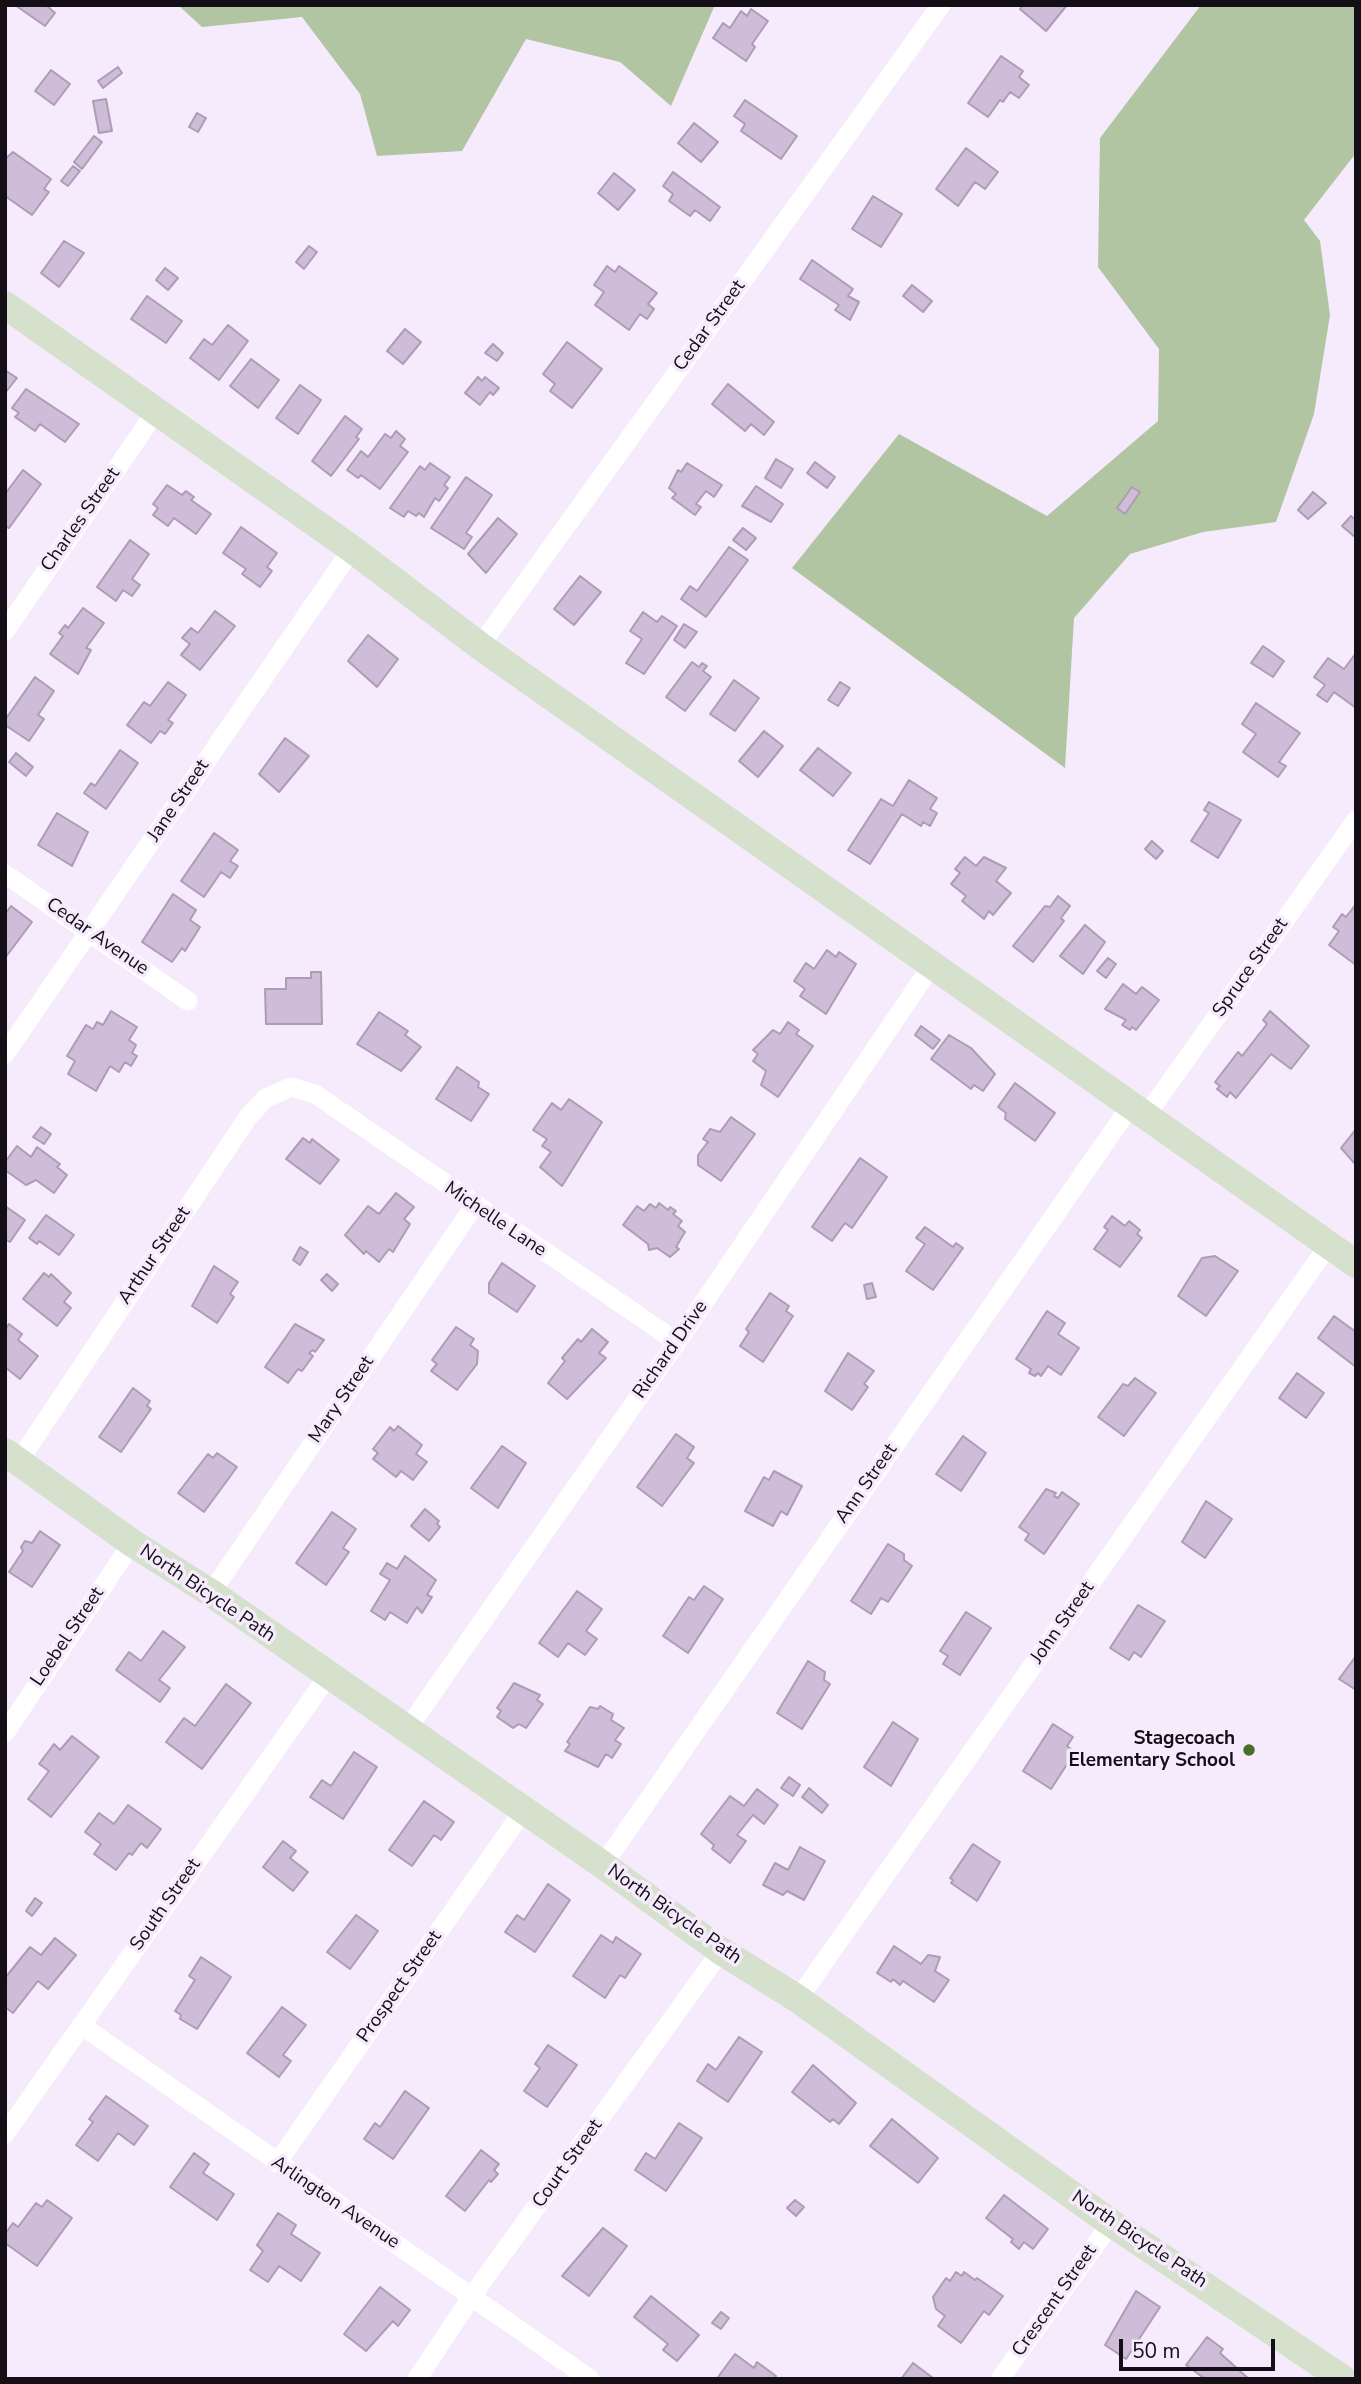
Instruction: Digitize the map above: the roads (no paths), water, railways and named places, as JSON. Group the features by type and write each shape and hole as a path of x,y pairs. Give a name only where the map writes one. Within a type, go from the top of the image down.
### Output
{"street":[{"name":"Cedar Street","path":"480,646 941,5"},
{"path":"5,305 352,549 480,646 1356,1265"},
{"name":"Charles Street","path":"5,631 157,410"},
{"name":"Jane Street","path":"5,1054 352,549"},
{"name":"Spruce Street","path":"1139,1110 1356,820"},
{"name":"Cedar Avenue","path":"5,874 188,1001"},
{"name":"Richard Drive","path":"406,1731 677,1342 932,965"},
{"name":"Arthur Street","path":"12,1457 248,1116 266,1098 292,1087 315,1094"},
{"name":"Michelle Lane","path":"315,1094 474,1206 677,1342"},
{"name":"Ann Street","path":"603,1864 1139,1110"},
{"name":"Mary Street","path":"211,1593 474,1206"},
{"name":"John Street","path":"798,1999 1328,1246"},
{"name":"North Bicycle Path","path":"12,1457 132,1543 211,1593 406,1731 603,1864 721,1951 798,1999 1111,2222 1343,2379"},
{"name":"Loebel Street","path":"5,1733 132,1543"},
{"name":"South Street","path":"5,2134 328,1676"},
{"name":"Prospect Street","path":"277,2163 523,1811"},
{"name":"Court Street","path":"417,2379 472,2296 721,1951"},
{"name":"Arlington Avenue","path":"81,2025 590,2379"},
{"name":"Crescent Street","path":"1000,2379 1111,2222"}],"place":[{"name":"Stagecoach Elementary School","path":"1249,1750"}]}
